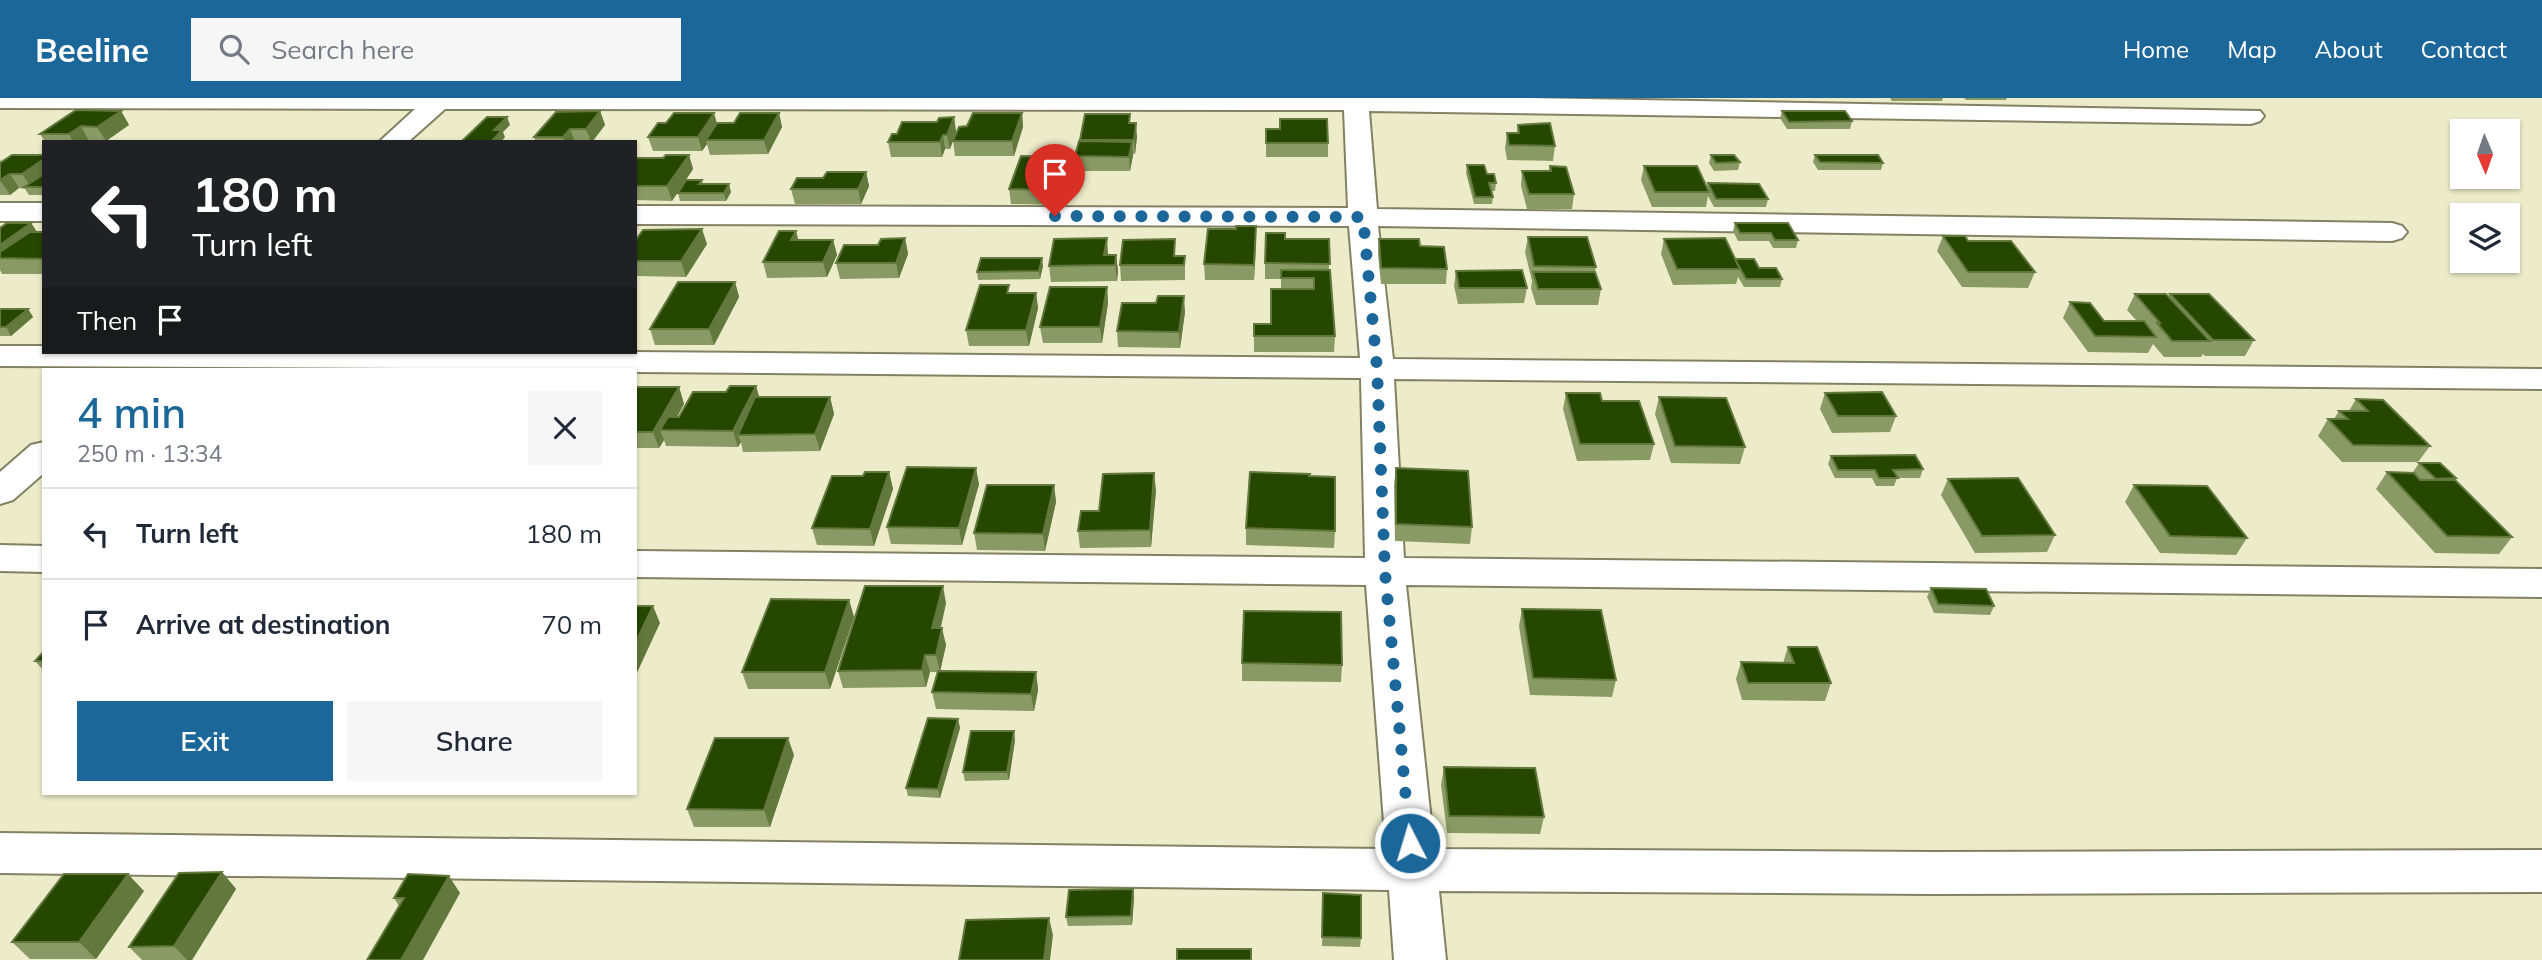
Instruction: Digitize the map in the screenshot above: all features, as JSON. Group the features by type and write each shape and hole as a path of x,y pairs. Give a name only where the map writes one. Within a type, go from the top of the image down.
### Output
{"street":[{"path":"394,140 441,100"},
{"path":"1356,100 1363,217 1377,368 1385,572 1420,960"},
{"path":"0,101 1356,100 2251,116"},
{"path":"0,212 42,212"},
{"path":"637,215 1363,217 2392,232"},
{"path":"0,356 2542,379"},
{"path":"0,492 42,455"},
{"path":"0,558 42,559"},
{"path":"637,564 2542,583"},
{"path":"0,853 1413,870 1918,873 2542,871"}],"building":[{"path":"76,110 121,111 97,127 81,126 69,134 40,134"},
{"path":"600,111 586,129 570,129 563,137 534,137 556,112"},
{"path":"1782,111 1845,111 1852,121 1789,122"},
{"path":"674,113 714,113 698,137 648,137 658,123 666,123"},
{"path":"740,113 779,113 764,140 706,140 717,123 734,123"},
{"path":"973,113 1022,113 1012,141 953,141 959,127 967,126"},
{"path":"1085,114 1130,114 1129,123 1136,123 1134,140 1080,140"},
{"path":"487,117 507,117 494,130 502,130 493,140 463,140"},
{"path":"954,117 947,135 943,135 940,142 888,142 892,134 897,134 902,122 937,122 939,118"},
{"path":"1280,119 1327,119 1328,143 1266,143 1266,129 1280,129"},
{"path":"1550,123 1555,146 1509,145 1507,133 1519,133 1518,125"},
{"path":"1079,141 1132,142 1129,157 1075,156"},
{"path":"12,155 42,155 42,160 22,174 10,174 0,180 0,163"},
{"path":"666,155 689,155 667,186 637,186 637,158 663,158"},
{"path":"1711,155 1734,155 1740,162 1716,163"},
{"path":"1815,155 1878,155 1883,163 1820,162"},
{"path":"1021,156 1071,157 1060,190 1009,189"},
{"path":"1467,165 1484,165 1487,174 1494,174 1496,183 1489,183 1493,197 1475,197"},
{"path":"1550,166 1566,167 1574,194 1529,194 1522,171 1551,171"},
{"path":"1644,166 1697,166 1709,192 1655,192"},
{"path":"827,172 866,172 858,189 791,189 797,178 823,178"},
{"path":"42,175 42,187 24,187"},
{"path":"686,180 702,180 699,184 729,184 724,193 678,193"},
{"path":"1708,183 1759,184 1768,199 1716,199"},
{"path":"7,223 31,223 0,245 0,228"},
{"path":"1735,223 1788,223 1798,240 1775,240 1771,233 1740,233"},
{"path":"1236,226 1256,226 1254,265 1204,264 1208,229 1236,229"},
{"path":"702,229 681,261 637,261 637,238 643,230"},
{"path":"779,231 796,231 791,240 833,240 823,262 763,262"},
{"path":"30,232 42,232 42,259 0,258 0,252"},
{"path":"1266,233 1285,233 1285,239 1329,239 1330,264 1265,263"},
{"path":"1943,236 1965,236 1968,241 2011,241 2035,272 1968,272"},
{"path":"1528,237 1587,237 1596,267 1534,266"},
{"path":"905,238 896,263 836,263 844,245 878,245 881,239"},
{"path":"1107,238 1104,255 1116,255 1115,265 1049,266 1054,239"},
{"path":"1725,238 1740,269 1677,269 1664,239"},
{"path":"1175,239 1174,256 1185,256 1184,265 1120,265 1123,240"},
{"path":"1379,239 1419,239 1420,246 1444,247 1447,269 1381,268"},
{"path":"981,258 1042,258 1039,271 977,272"},
{"path":"1735,259 1754,259 1759,268 1776,268 1782,279 1746,279"},
{"path":"1281,270 1330,270 1335,336 1254,336 1254,324 1271,324 1271,289 1314,289 1314,278 1281,278"},
{"path":"1522,270 1527,288 1459,288 1456,271"},
{"path":"1533,272 1595,272 1601,289 1538,289"},
{"path":"678,282 735,282 709,329 650,329"},
{"path":"980,285 1009,285 1007,293 1036,293 1026,330 966,330"},
{"path":"1050,287 1107,287 1100,327 1040,327"},
{"path":"2135,294 2166,294 2210,341 2172,341"},
{"path":"2170,294 2209,294 2254,340 2213,340"},
{"path":"1158,296 1184,296 1179,332 1117,331 1122,303 1156,303"},
{"path":"2070,302 2090,303 2104,321 2144,321 2156,337 2095,336"},
{"path":"0,309 28,309 6,327 0,327"},
{"path":"730,386 756,386 733,431 660,430 668,417 679,417 693,392 726,392"},
{"path":"637,387 679,387 653,432 637,432"},
{"path":"1882,392 1896,416 1838,416 1825,393"},
{"path":"1566,393 1600,393 1602,401 1639,401 1654,444 1580,444"},
{"path":"755,397 830,397 815,434 738,435"},
{"path":"1659,397 1726,398 1745,447 1675,446"},
{"path":"2356,399 2383,400 2430,446 2353,445 2328,419 2348,419 2339,411 2368,411"},
{"path":"1915,455 1923,469 1893,470 1898,478 1879,478 1875,470 1838,470 1831,456"},
{"path":"2419,463 2440,463 2456,478 2436,479"},
{"path":"907,467 976,468 959,528 887,527"},
{"path":"1396,468 1468,471 1472,527 1396,524"},
{"path":"865,472 889,472 870,529 812,528 832,476 863,476"},
{"path":"1250,472 1335,477 1335,531 1246,528"},
{"path":"2387,472 2414,473 2420,480 2455,480 2512,537 2447,536"},
{"path":"1154,473 1150,530 1078,531 1081,511 1099,511 1103,474"},
{"path":"2018,478 2055,535 1982,536 1948,479"},
{"path":"987,485 1054,485 1043,534 974,533"},
{"path":"2134,485 2207,486 2247,538 2170,536"},
{"path":"865,586 943,586 932,628 942,628 936,655 925,655 922,670 838,671"},
{"path":"1931,588 1986,589 1994,606 1938,604"},
{"path":"771,599 849,600 825,672 742,672"},
{"path":"637,606 653,606 637,640"},
{"path":"1522,609 1601,610 1616,680 1533,678"},
{"path":"1244,611 1341,612 1342,665 1242,663"},
{"path":"1788,647 1817,647 1831,683 1748,683 1741,662 1794,663"},
{"path":"938,671 1036,672 1031,694 932,692"},
{"path":"928,718 958,719 938,789 906,788"},
{"path":"971,731 1014,731 1007,772 963,772"},
{"path":"715,738 788,738 764,810 687,809"},
{"path":"1444,767 1535,768 1544,817 1449,816"},
{"path":"222,872 174,946 129,947 179,873"},
{"path":"64,874 128,874 79,942 12,942"},
{"path":"408,874 449,876 401,960 367,960 404,898 394,898"},
{"path":"1133,889 1131,916 1066,917 1069,890"},
{"path":"1323,893 1361,895 1361,938 1322,937"},
{"path":"1049,918 1044,960 959,960 966,920"},
{"path":"1177,949 1251,949 1251,960 1177,960"}],"route":[{"path":"1055,216 1363,217 1377,368 1385,572 1410,843"}]}
